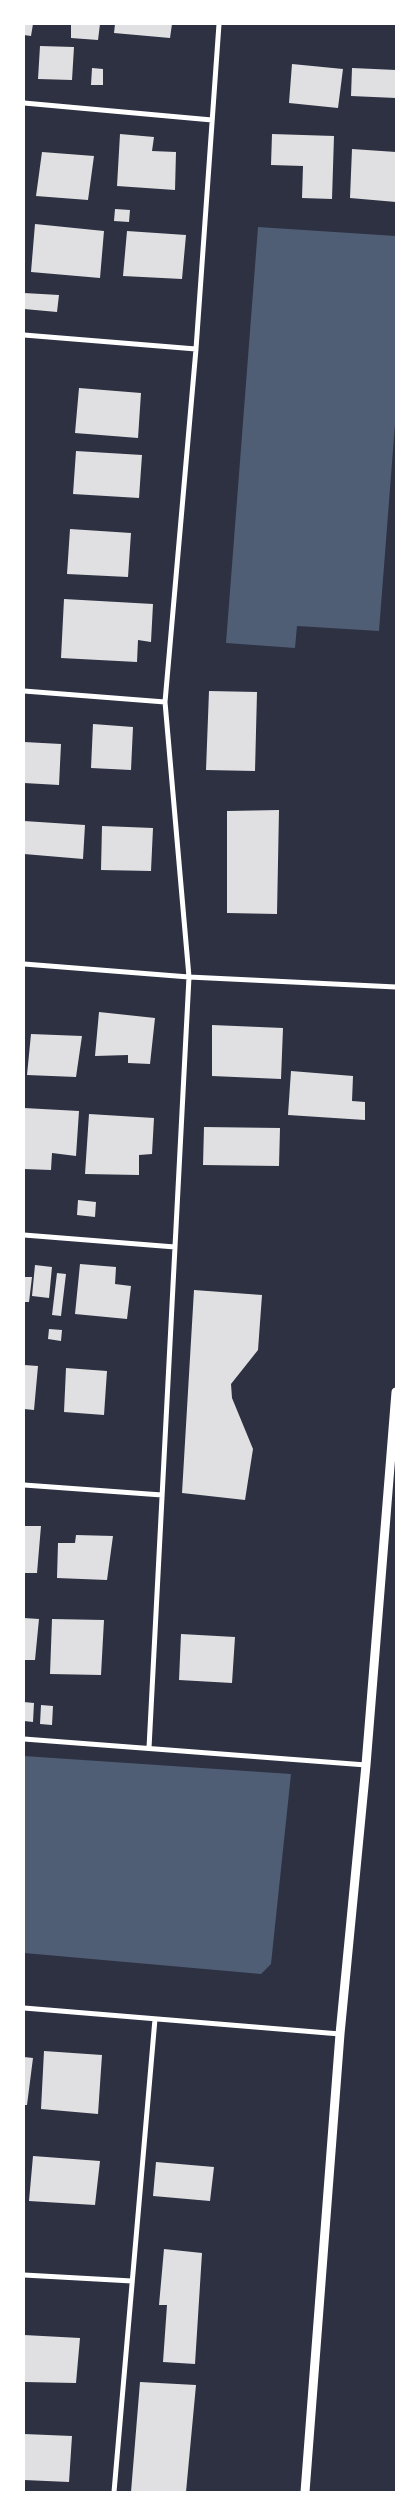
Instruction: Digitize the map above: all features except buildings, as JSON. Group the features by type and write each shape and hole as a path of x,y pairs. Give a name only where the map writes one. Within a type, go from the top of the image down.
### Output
{"street":[{"path":"149,1748 189,977 165,702 196,349 219,24"},
{"path":"24,103 212,120"},
{"path":"24,335 196,349"},
{"path":"24,692 165,702"},
{"path":"24,964 189,977 396,987"},
{"path":"24,1235 175,1247"},
{"path":"305,2492 340,2034 366,1765 396,1392"},
{"path":"24,1485 162,1495"},
{"path":"24,1738 366,1765"},
{"path":"24,2008 340,2034"},
{"path":"114,2492 155,2019"},
{"path":"24,2275 132,2282"}],"water":[{"path":"258,227 396,236 396,411 379,631 297,626 295,648 226,643"},
{"path":"24,1756 291,1774 271,1964 261,1974 24,1953"}]}
